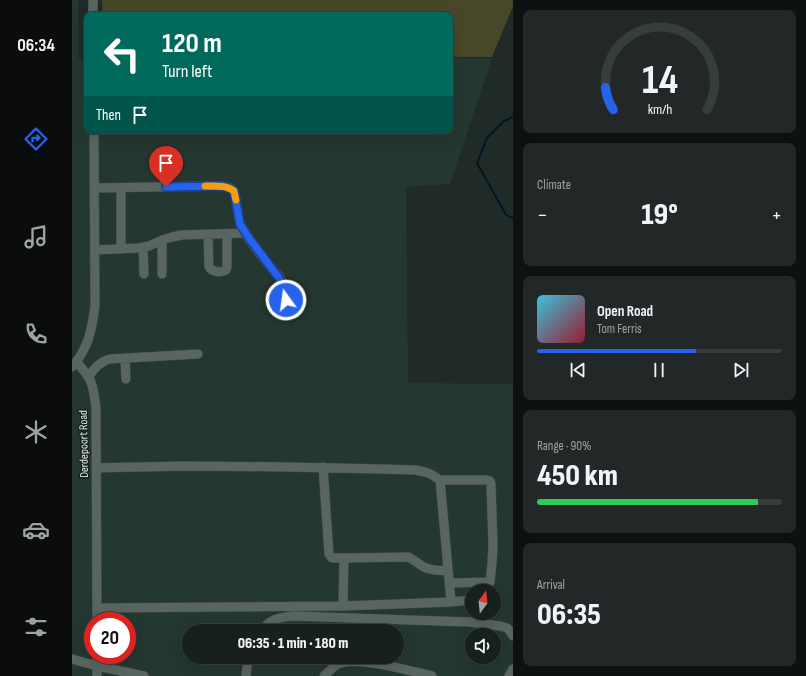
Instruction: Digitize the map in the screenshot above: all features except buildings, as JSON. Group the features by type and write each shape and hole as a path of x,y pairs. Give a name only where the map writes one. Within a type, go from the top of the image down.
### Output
{"street":[{"path":"93,0 93,12"},
{"name":"Derdepoort Road","path":"94,134 95,306 90,335 85,349 74,365 88,377 92,386 95,404 97,612"},
{"path":"95,188 211,186 229,188 234,191 240,224 282,282 289,316"},
{"path":"120,188 121,249"},
{"path":"95,250 144,247 162,240 182,235 246,233"},
{"path":"208,235 210,270 224,271 226,270 227,234"},
{"path":"162,240 162,274"},
{"path":"144,247 144,274"},
{"path":"88,377 98,364 104,360 198,354"},
{"path":"125,358 126,379"},
{"path":"96,468 224,466 323,467 425,471 440,480 490,481 493,546 489,584"},
{"path":"323,467 329,554 332,558 408,557 428,569 448,571"},
{"path":"440,480 451,602"},
{"path":"342,606 344,558"},
{"path":"450,583 465,584"},
{"path":"97,608 342,606 465,601"},
{"path":"268,624 274,620 293,616 470,622 507,628 513,636"},
{"path":"384,619 384,624"},
{"path":"72,660 144,676"},
{"path":"246,676 247,664"},
{"path":"324,676 338,664"},
{"path":"390,664 432,676"},
{"path":"97,666 97,676"},
{"path":"109,669 120,676"},
{"path":"509,676 513,669"}],"shaded area":[{"path":"72,0 78,0 79,59 84,60 84,134 453,134 453,58 492,58 450,184 406,187 408,383 513,384 513,676 72,676"},
{"path":"102,0 513,0 513,6 492,57 453,57 453,12 103,12"}],"waterway":[{"path":"513,117 504,121 487,138 477,163 506,215 513,218"}],"slow traffic":[{"path":"205,186 222,186 229,188 234,191 236,200"}],"route":[{"path":"166,187 222,186 234,191 240,224 282,282 286,300"}]}
